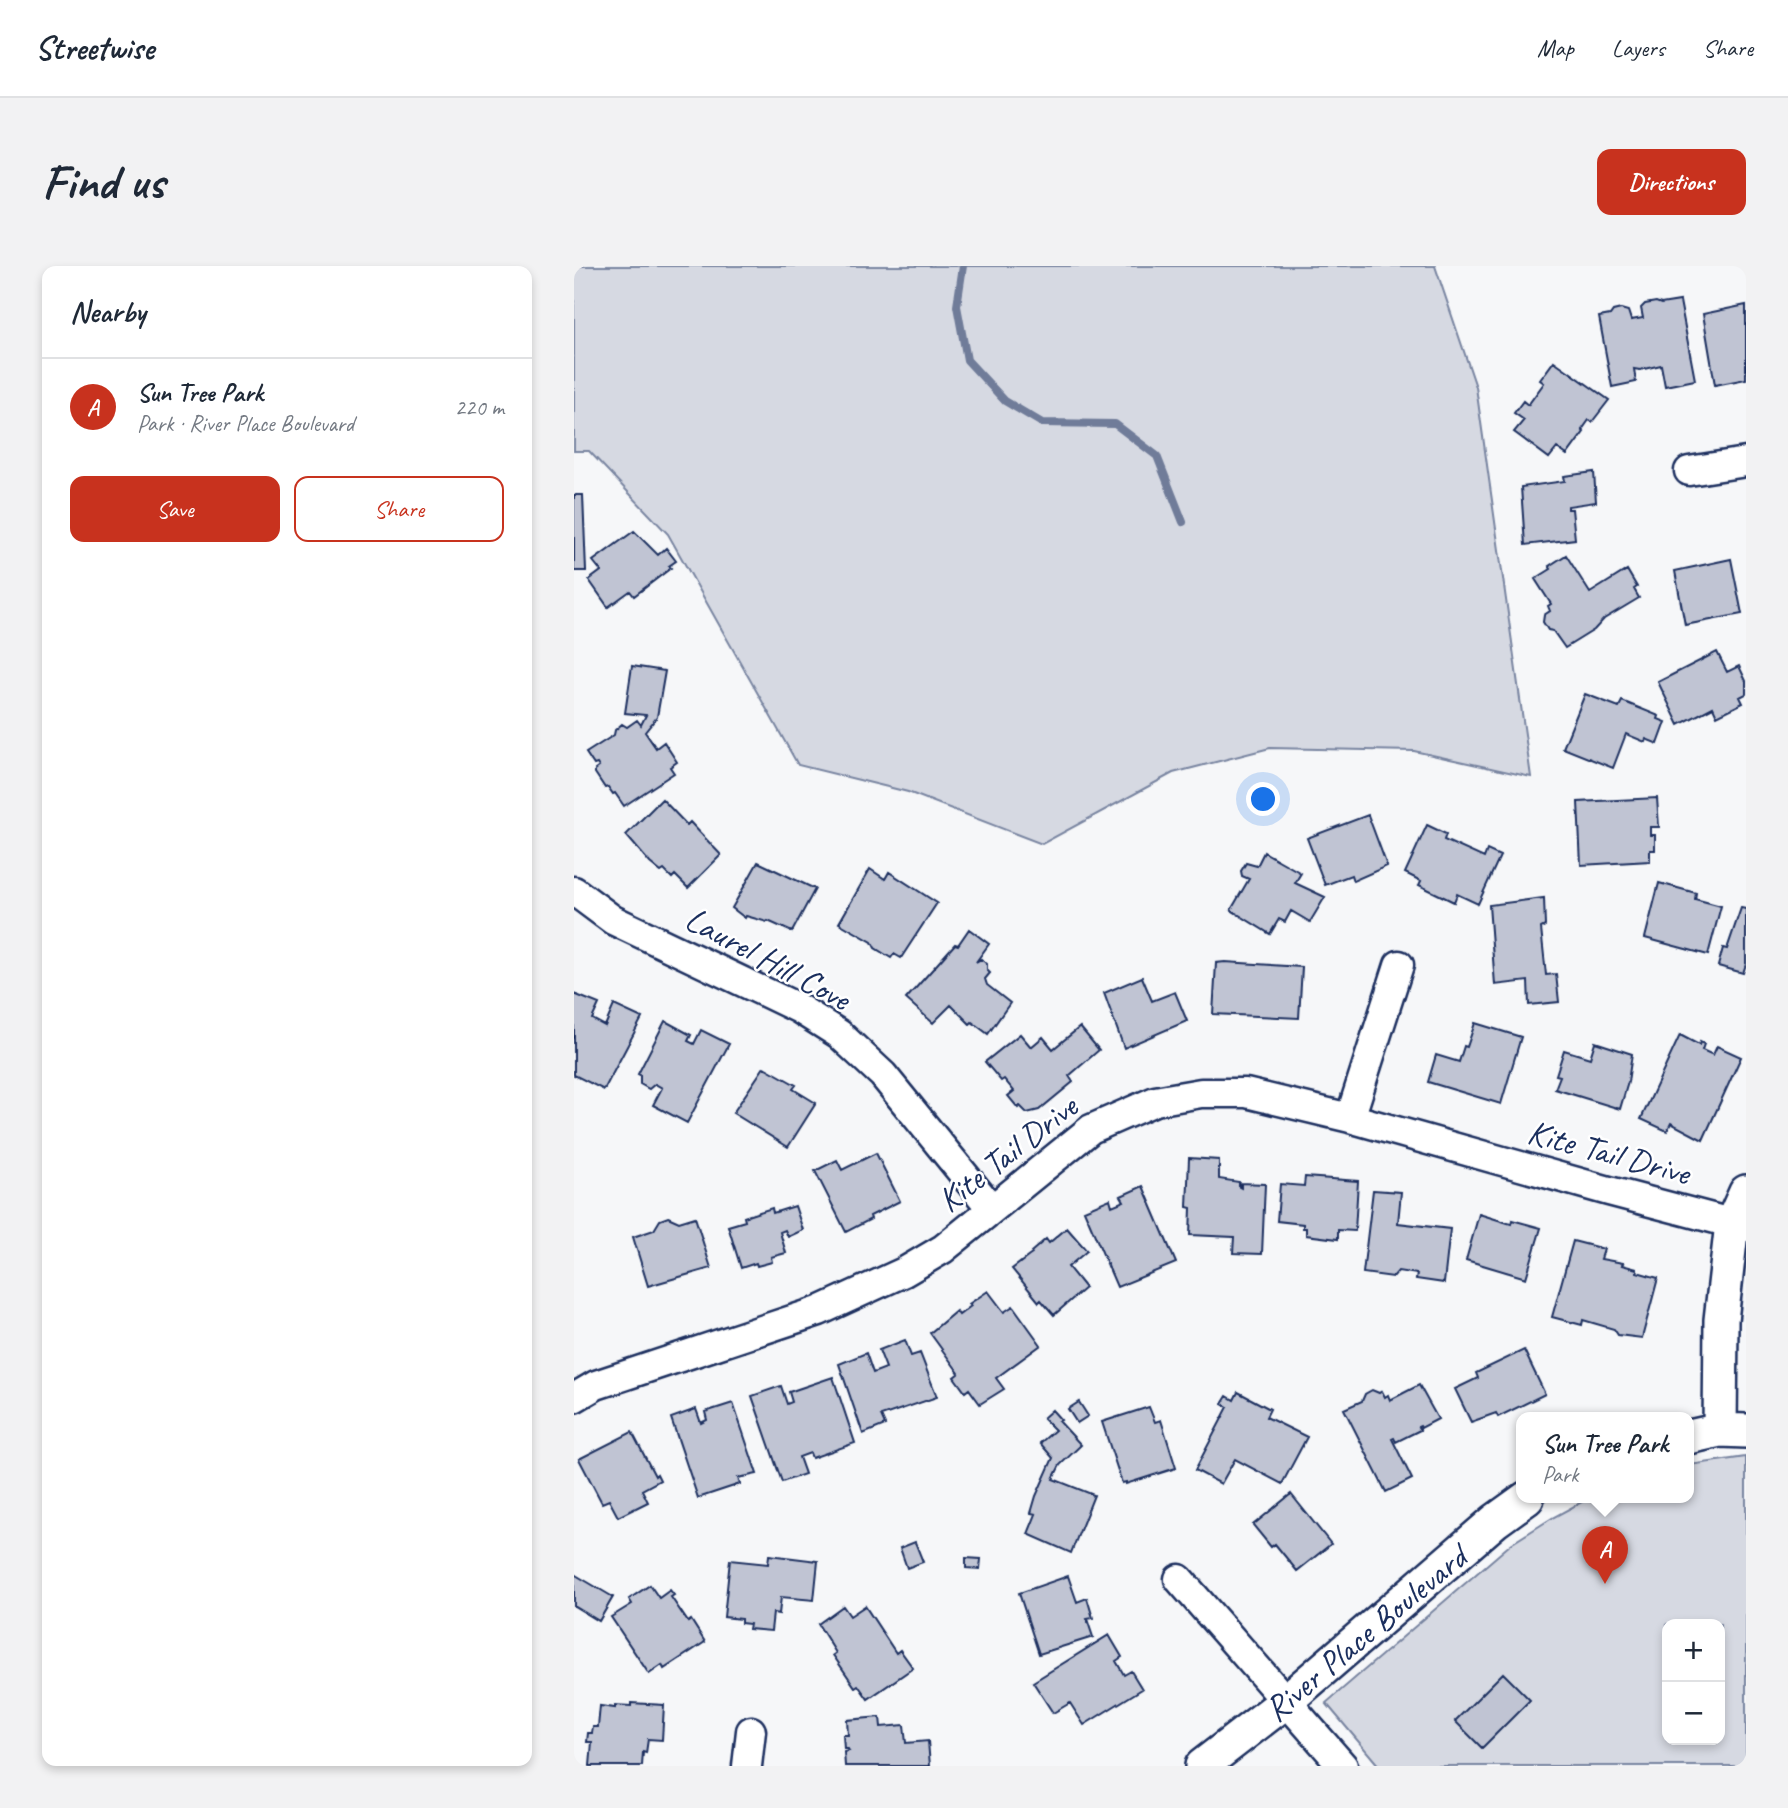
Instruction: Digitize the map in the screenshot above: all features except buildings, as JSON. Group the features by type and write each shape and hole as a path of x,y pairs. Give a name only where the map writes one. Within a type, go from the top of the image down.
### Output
{"street":[{"path":"1689,471 1746,462"},
{"name":"Laurel Hill Cove","path":"574,891 613,920 798,1009 839,1034 883,1075 991,1209"},
{"path":"1350,1118 1399,965"},
{"name":"Kite Tail Drive","path":"574,1398 596,1385 819,1311 904,1272 943,1249 1091,1129 1155,1101 1200,1093 1246,1093 1350,1118 1739,1225"},
{"path":"1718,1433 1721,1320 1746,1192"},
{"name":"River Place Boulevard","path":"1202,1766 1285,1702 1495,1521 1520,1503"},
{"path":"1179,1579 1343,1766"},
{"path":"747,1766 751,1731"}],"shaded area":[{"path":"574,266 1435,266 1476,387 1531,777 1414,751 1270,748 1173,773 1042,844 908,792 798,765 668,534 589,451 574,451"},
{"path":"1746,1457 1746,1766 1379,1766 1326,1703 1511,1544 1580,1503 1694,1503 1694,1464"}],"waterway":[{"path":"963,266 957,306 967,360 1005,401 1042,423 1115,424 1157,456 1183,522"}],"place":[{"name":"Sun Tree Park","path":"1605,1584"}]}
